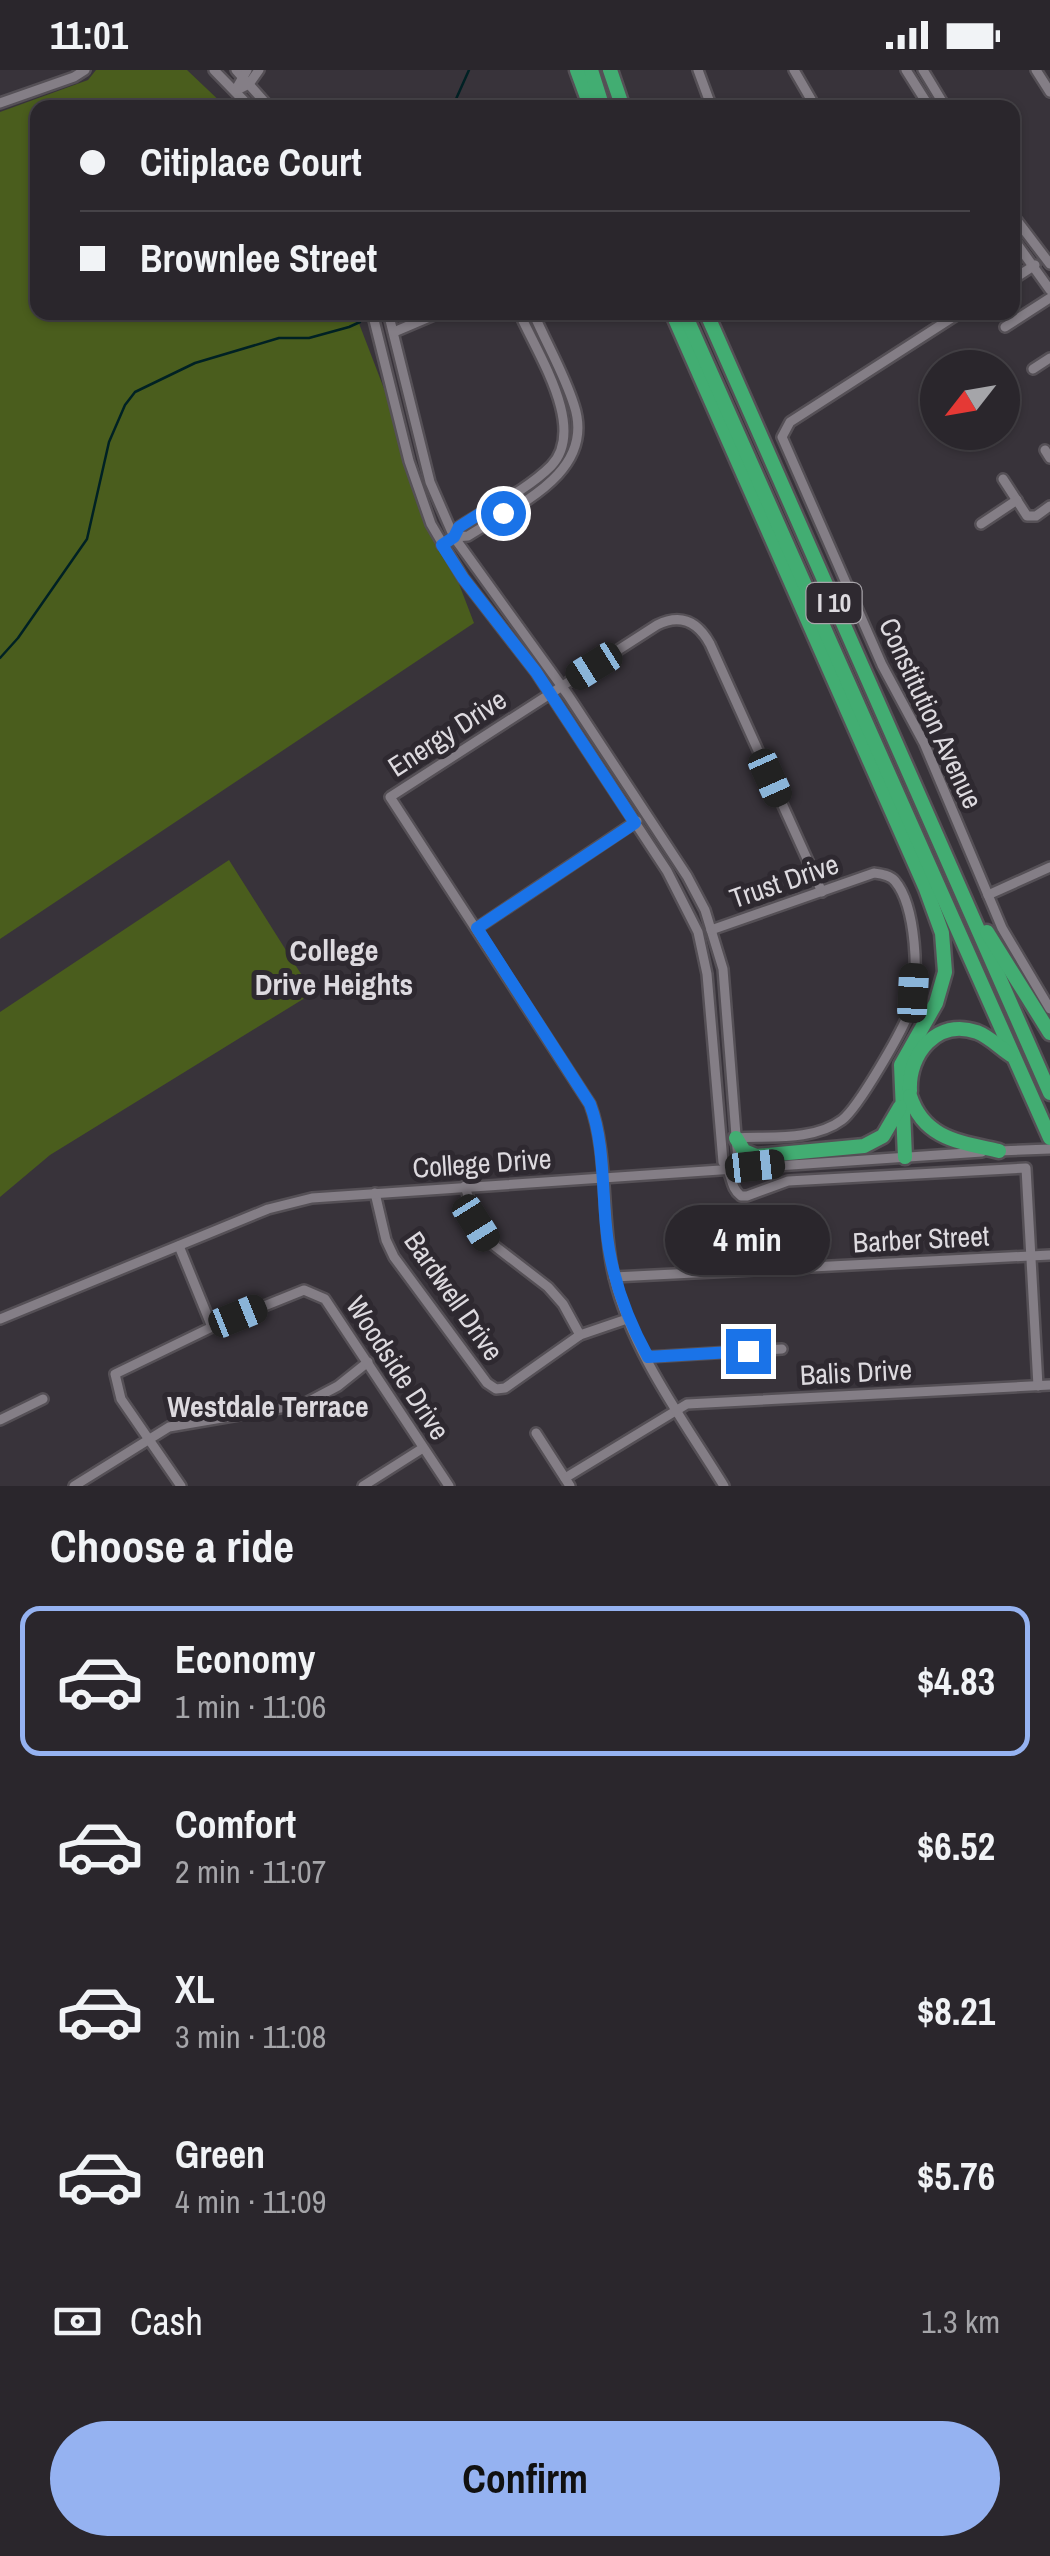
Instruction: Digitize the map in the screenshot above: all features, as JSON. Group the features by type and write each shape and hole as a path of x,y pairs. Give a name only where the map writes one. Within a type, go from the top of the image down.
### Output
{"highway":[{"path":"578,70 595,100"},
{"path":"590,70 597,100"},
{"path":"610,70 620,100"},
{"path":"676,320 942,933 942,984 933,1010 902,1059 909,1156"},
{"name":"I 10","path":"688,320 1050,1138"},
{"name":"I 10","path":"710,320 1047,1086"},
{"path":"962,893 1050,1032"},
{"path":"736,1138 744,1150 756,1156 864,1146 878,1140 890,1128 906,1099 913,1061 923,1046 939,1034 957,1030 977,1032 1014,1057"},
{"path":"906,1099 938,1136 998,1152"}],"street":[{"path":"1,100 85,70"},
{"path":"214,70 243,100"},
{"path":"235,91 243,75 259,70"},
{"path":"698,70 709,100"},
{"path":"794,70 811,100"},
{"path":"906,70 925,100"},
{"path":"922,70 941,100"},
{"path":"1036,70 1050,92"},
{"path":"243,75 263,100"},
{"path":"918,88 929,81"},
{"path":"1020,224 1049,259 1020,275"},
{"path":"1020,248 1050,290"},
{"path":"1020,317 1050,298"},
{"path":"374,320 414,478 442,545 593,758 685,902 698,932 708,986 724,1162 730,1169 734,1191 740,1196 788,1181 1026,1168 1038,1386"},
{"path":"454,537 459,527 550,467 566,432 563,412 523,320"},
{"path":"442,545 454,537 468,536 516,505 558,476 568,462 578,433 575,408 536,320"},
{"name":"Constitution Avenue","path":"949,320 790,422 782,432 784,445 882,664 924,744 988,895 1012,946 1050,1009"},
{"path":"1005,327 1016,320"},
{"path":"391,322 430,482 454,537 562,686 687,876 705,910 723,969 728,1014 738,1161 730,1169"},
{"path":"535,348 546,344"},
{"path":"1032,369 1050,358"},
{"path":"563,412 575,408"},
{"path":"557,457 568,462"},
{"path":"1003,479 1030,517 1050,506"},
{"path":"509,495 516,505"},
{"path":"980,524 1017,500"},
{"name":"Energy Drive","path":"477,928 390,797 658,625 684,620 700,628 710,644 822,892"},
{"path":"593,758 607,765 612,762"},
{"path":"648,815 477,928 590,1104 597,1122 614,1277 628,1320 724,1486"},
{"path":"988,895 1050,866"},
{"name":"Trust Drive","path":"698,932 874,873 894,880 915,948 912,1000 901,1031 843,1120 812,1133 736,1138"},
{"path":"685,902 696,911 705,910"},
{"path":"708,986 718,1011 728,1014"},
{"path":"711,1020 730,1036"},
{"path":"717,1082 734,1086"},
{"name":"College Drive","path":"0,1319 292,1201 1050,1148"},
{"path":"465,1186 476,1223 487,1240 548,1287 580,1334"},
{"name":"Bardwell Drive","path":"374,1193 394,1257 487,1383 496,1389 505,1388 580,1334 628,1320"},
{"path":"179,1246 212,1326 115,1374 120,1399 181,1486"},
{"name":"Barber Street","path":"614,1277 1050,1255"},
{"name":"Woodside Drive","path":"212,1326 304,1290 315,1292 325,1299 448,1486"},
{"path":"1035,1324 1050,1324"},
{"path":"648,1357 782,1350"},
{"path":"74,1486 170,1427 304,1404 338,1386 368,1362"},
{"name":"Balis Drive","path":"567,1482 687,1404 1050,1385"},
{"path":"0,1420 42,1398"},
{"path":"536,1434 567,1482"},
{"path":"363,1486 423,1448"}],"green space":[{"path":"96,70 187,70 219,100 33,100 88,80"},
{"path":"30,101 30,320 358,320 474,623 0,939 0,112"},
{"path":"229,860 313,993 50,1155 0,1197 0,1012"}],"waterway":[{"path":"456,100 469,70"},
{"path":"0,658 87,539 109,442 135,392 195,363 279,338 309,338 361,320"}],"district":[{"name":"College Drive Heights","path":"334,967"},
{"name":"Westdale Terrace","path":"268,1406"}],"route":[{"path":"503,513 516,505 509,495 459,527 454,537 442,545 536,672 635,823 477,928 590,1104 597,1122 614,1277 628,1320 648,1357 748,1351"}]}
